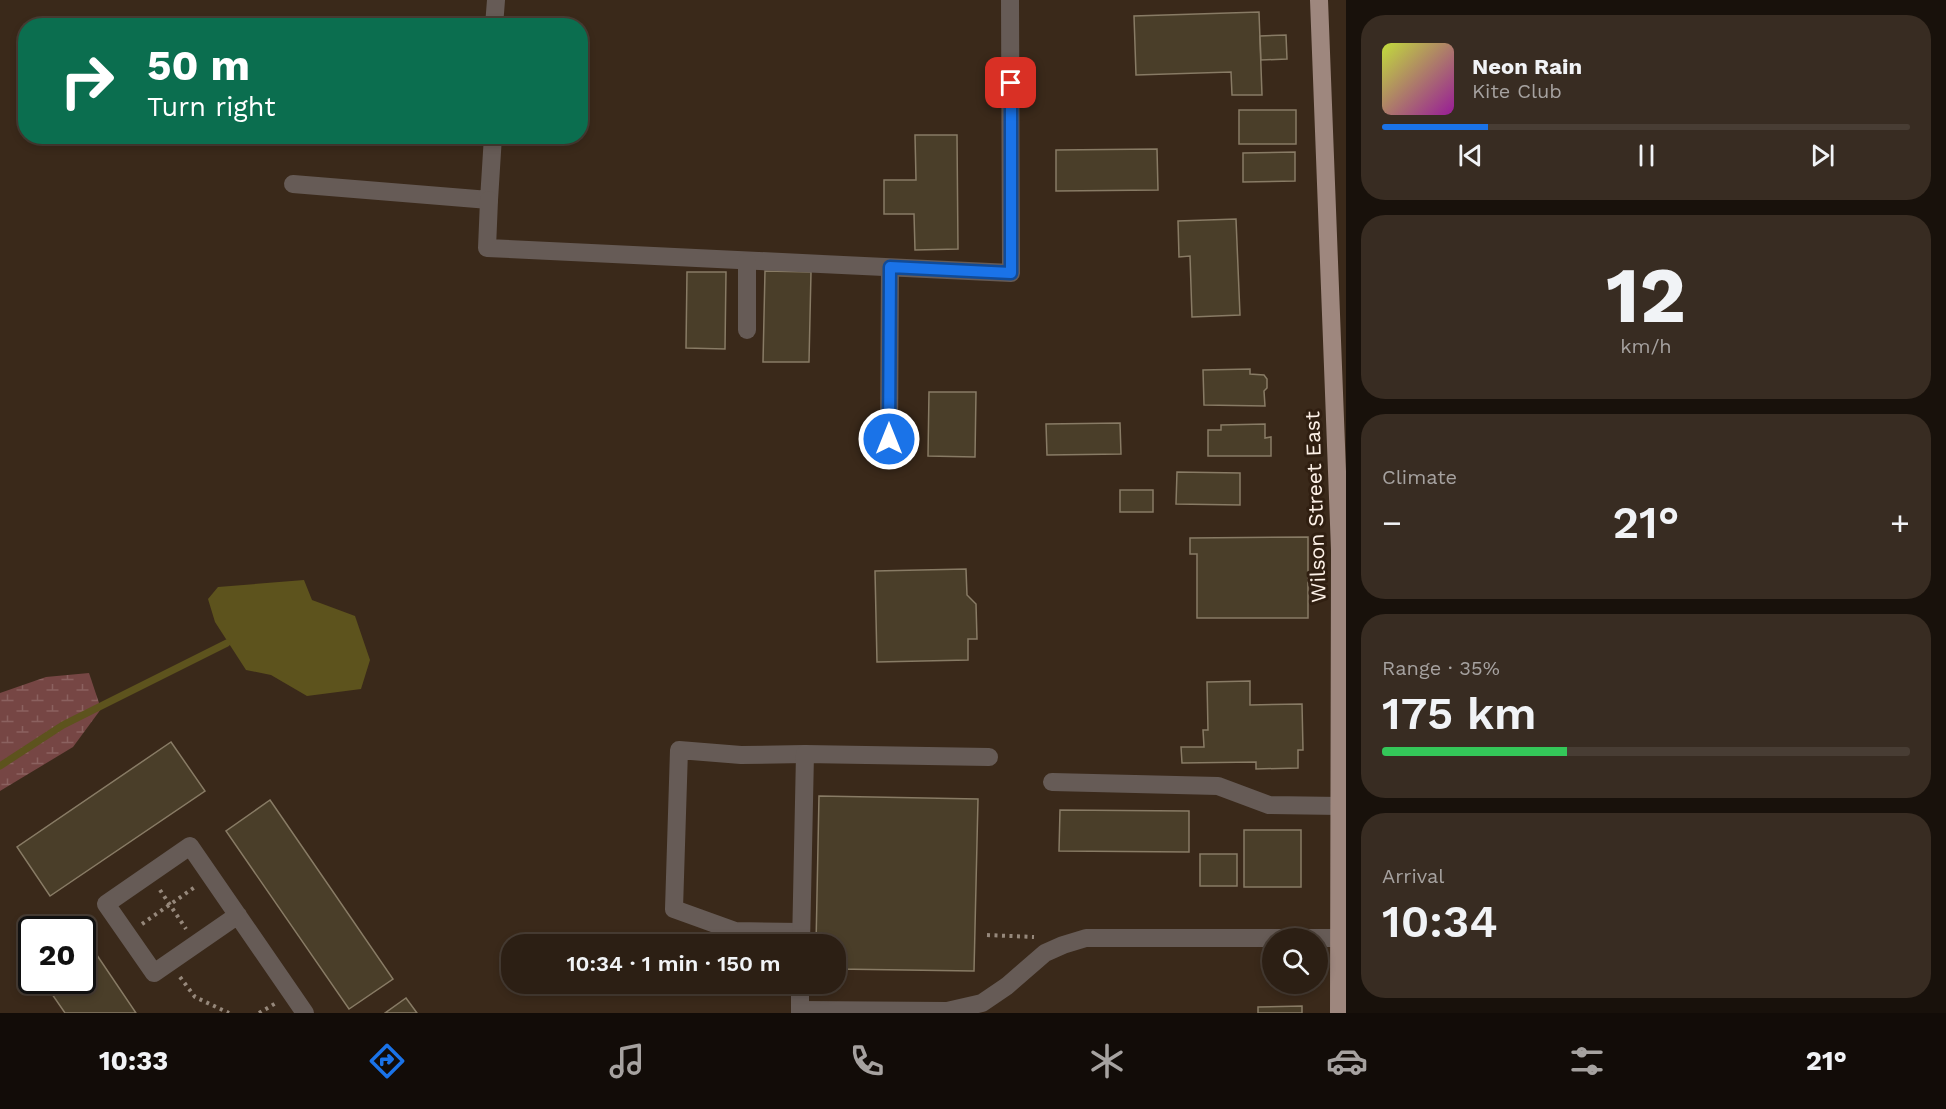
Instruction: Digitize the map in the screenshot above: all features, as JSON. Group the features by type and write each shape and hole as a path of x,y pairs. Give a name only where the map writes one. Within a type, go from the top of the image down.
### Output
{"main road":[{"name":"Wilson Street East","path":"1319,0 1343,550 1343,774 1340,806 1339,1013"}],"lane":[{"path":"495,18 496,0"},
{"path":"492,144 487,248 1011,273 1010,0"},
{"path":"293,184 489,200"},
{"path":"747,261 747,330"},
{"path":"889,439 890,267"},
{"path":"760,934 735,931 674,909 679,750 741,755 989,757"},
{"path":"801,934 805,754"},
{"path":"1052,782 1218,786 1269,805 1340,806"},
{"path":"238,915 154,973 106,904 190,846 238,915 305,1013"},
{"path":"800,994 800,1011 947,1012 982,1003 1007,986 1045,953 1086,938 1339,938"}],"path":[{"path":"149,874 196,944"},
{"path":"127,934 211,876"},
{"path":"168,963 195,997 227,1013"}],"green space":[{"path":"89,673 101,709 73,747 0,791 0,693 46,677"}],"shaded area":[{"path":"304,580 312,600 355,616 370,660 361,689 307,696 271,675 246,670 215,622 208,599 218,587"}],"building":[{"path":"1259,12 1262,95 1232,95 1231,72 1136,75 1134,16"},
{"path":"1286,35 1287,59 1261,60 1260,36"},
{"path":"1239,110 1296,110 1296,144 1239,144"},
{"path":"915,135 957,135 958,249 915,250 914,214 884,214 884,180 916,180"},
{"path":"1157,149 1158,190 1056,191 1056,150"},
{"path":"1295,152 1295,181 1243,182 1243,153"},
{"path":"1236,219 1240,315 1192,317 1190,256 1179,257 1178,221"},
{"path":"765,271 811,272 809,362 763,362"},
{"path":"687,272 726,272 725,349 686,348"},
{"path":"1250,369 1250,374 1264,375 1267,379 1267,388 1264,391 1265,406 1204,405 1203,370"},
{"path":"929,392 976,392 975,457 928,456"},
{"path":"1120,423 1121,454 1047,455 1046,424"},
{"path":"1265,424 1265,438 1271,437 1271,456 1208,456 1208,430 1221,430 1221,425"},
{"path":"1177,472 1240,473 1240,505 1176,504"},
{"path":"1120,490 1153,490 1153,512 1120,512"},
{"path":"1308,537 1308,618 1197,618 1197,554 1190,554 1190,538"},
{"path":"966,569 967,595 976,604 977,639 968,639 968,660 877,662 875,571"},
{"path":"1250,681 1250,705 1302,704 1303,750 1298,750 1298,768 1256,769 1256,762 1182,763 1181,747 1204,747 1203,730 1208,730 1207,682"},
{"path":"171,742 205,791 50,896 17,847"},
{"path":"819,796 978,799 974,971 846,969 846,934 816,934"},
{"path":"270,800 393,979 349,1009 226,831"},
{"path":"1060,810 1189,811 1189,852 1059,851"},
{"path":"1244,830 1301,830 1301,887 1244,887"},
{"path":"1200,854 1237,854 1237,886 1200,886"},
{"path":"96,954 136,1013 65,1013 52,994 96,994"},
{"path":"406,998 417,1013 385,1013"},
{"path":"1302,1006 1302,1013 1258,1013 1258,1007"}],"waterway":[{"path":"0,766 63,725 227,643"}],"route":[{"path":"889,439 890,267 1011,273 1011,83"}]}
